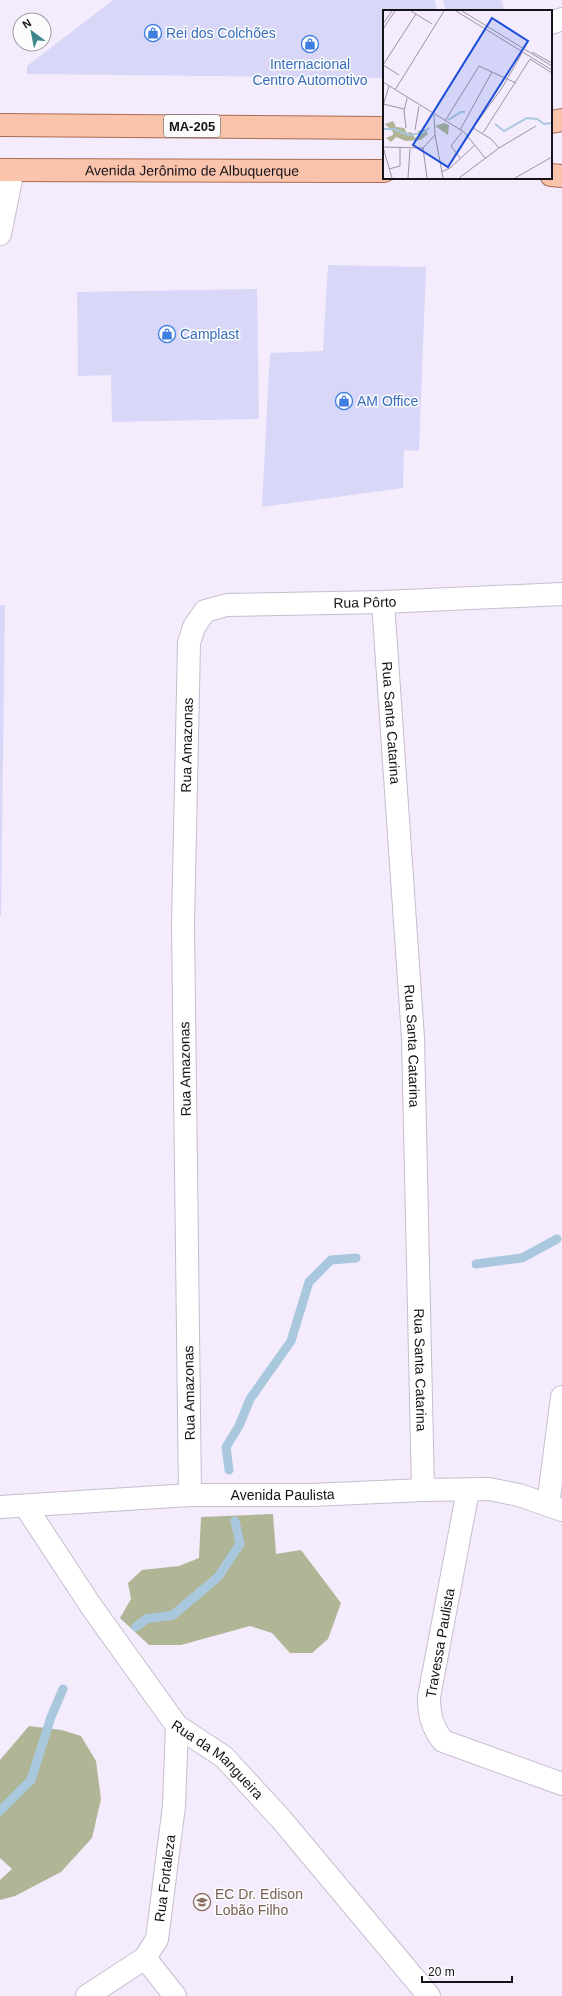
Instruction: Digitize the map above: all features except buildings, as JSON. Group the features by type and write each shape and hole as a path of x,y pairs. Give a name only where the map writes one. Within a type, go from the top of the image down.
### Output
{"main road":[{"path":"552,122 562,120"},
{"name":"MA-205","path":"0,125 383,128"},
{"path":"552,170 562,169"},
{"name":"Avenida Jerônimo de Albuquerque","path":"6,170 383,171"},
{"path":"552,175 562,176"}],"street":[{"path":"552,23 562,19"},
{"path":"0,234 6,170"},
{"name":"Rua Pôrto","path":"189,643 194,627 205,611 227,604 383,602 562,594"},
{"name":"Rua Santa Catarina","path":"383,602 413,1038 423,1490"},
{"name":"Rua Amazonas","path":"189,643 183,925 190,1495"},
{"path":"555,1508 562,1397"},
{"name":"Avenida Paulista","path":"0,1507 26,1507 190,1495 312,1495 423,1490 489,1489 519,1495 555,1508"},
{"name":"Travessa Paulista","path":"468,1490 429,1697 430,1714 435,1731 443,1741 562,1784"},
{"name":"Rua da Mangueira","path":"26,1507 90,1606 177,1726 224,1757 281,1819 429,1996"},
{"name":"Rua Fortaleza","path":"87,1996 145,1958 157,1939 174,1806 177,1726"},
{"path":"145,1958 175,1996"}],"green space":[{"path":"273,1514 276,1554 301,1550 341,1603 328,1639 312,1653 290,1653 272,1633 250,1626 181,1645 149,1645 120,1618 131,1599 128,1583 142,1570 179,1566 199,1558 201,1517"},
{"path":"29,1726 62,1730 81,1736 96,1761 101,1799 92,1838 61,1872 15,1896 0,1900 0,1880 12,1869 0,1858 0,1760"}],"waterway":[{"path":"476,1264 522,1258 557,1239"},
{"path":"229,1470 226,1447 239,1426 250,1399 291,1341 309,1282 331,1260 356,1258"},
{"path":"136,1627 146,1619 173,1615 218,1577 240,1544 235,1521"},
{"path":"0,1811 31,1780 51,1717 63,1689"}],"place":[{"name":"Rei dos Colchões","path":"153,33"},
{"name":"Internacional Centro Automotivo","path":"310,44"},
{"name":"Camplast","path":"167,334"},
{"name":"AM Office","path":"344,401"},
{"name":"EC Dr. Edison Lobão Filho","path":"202,1902"}]}
